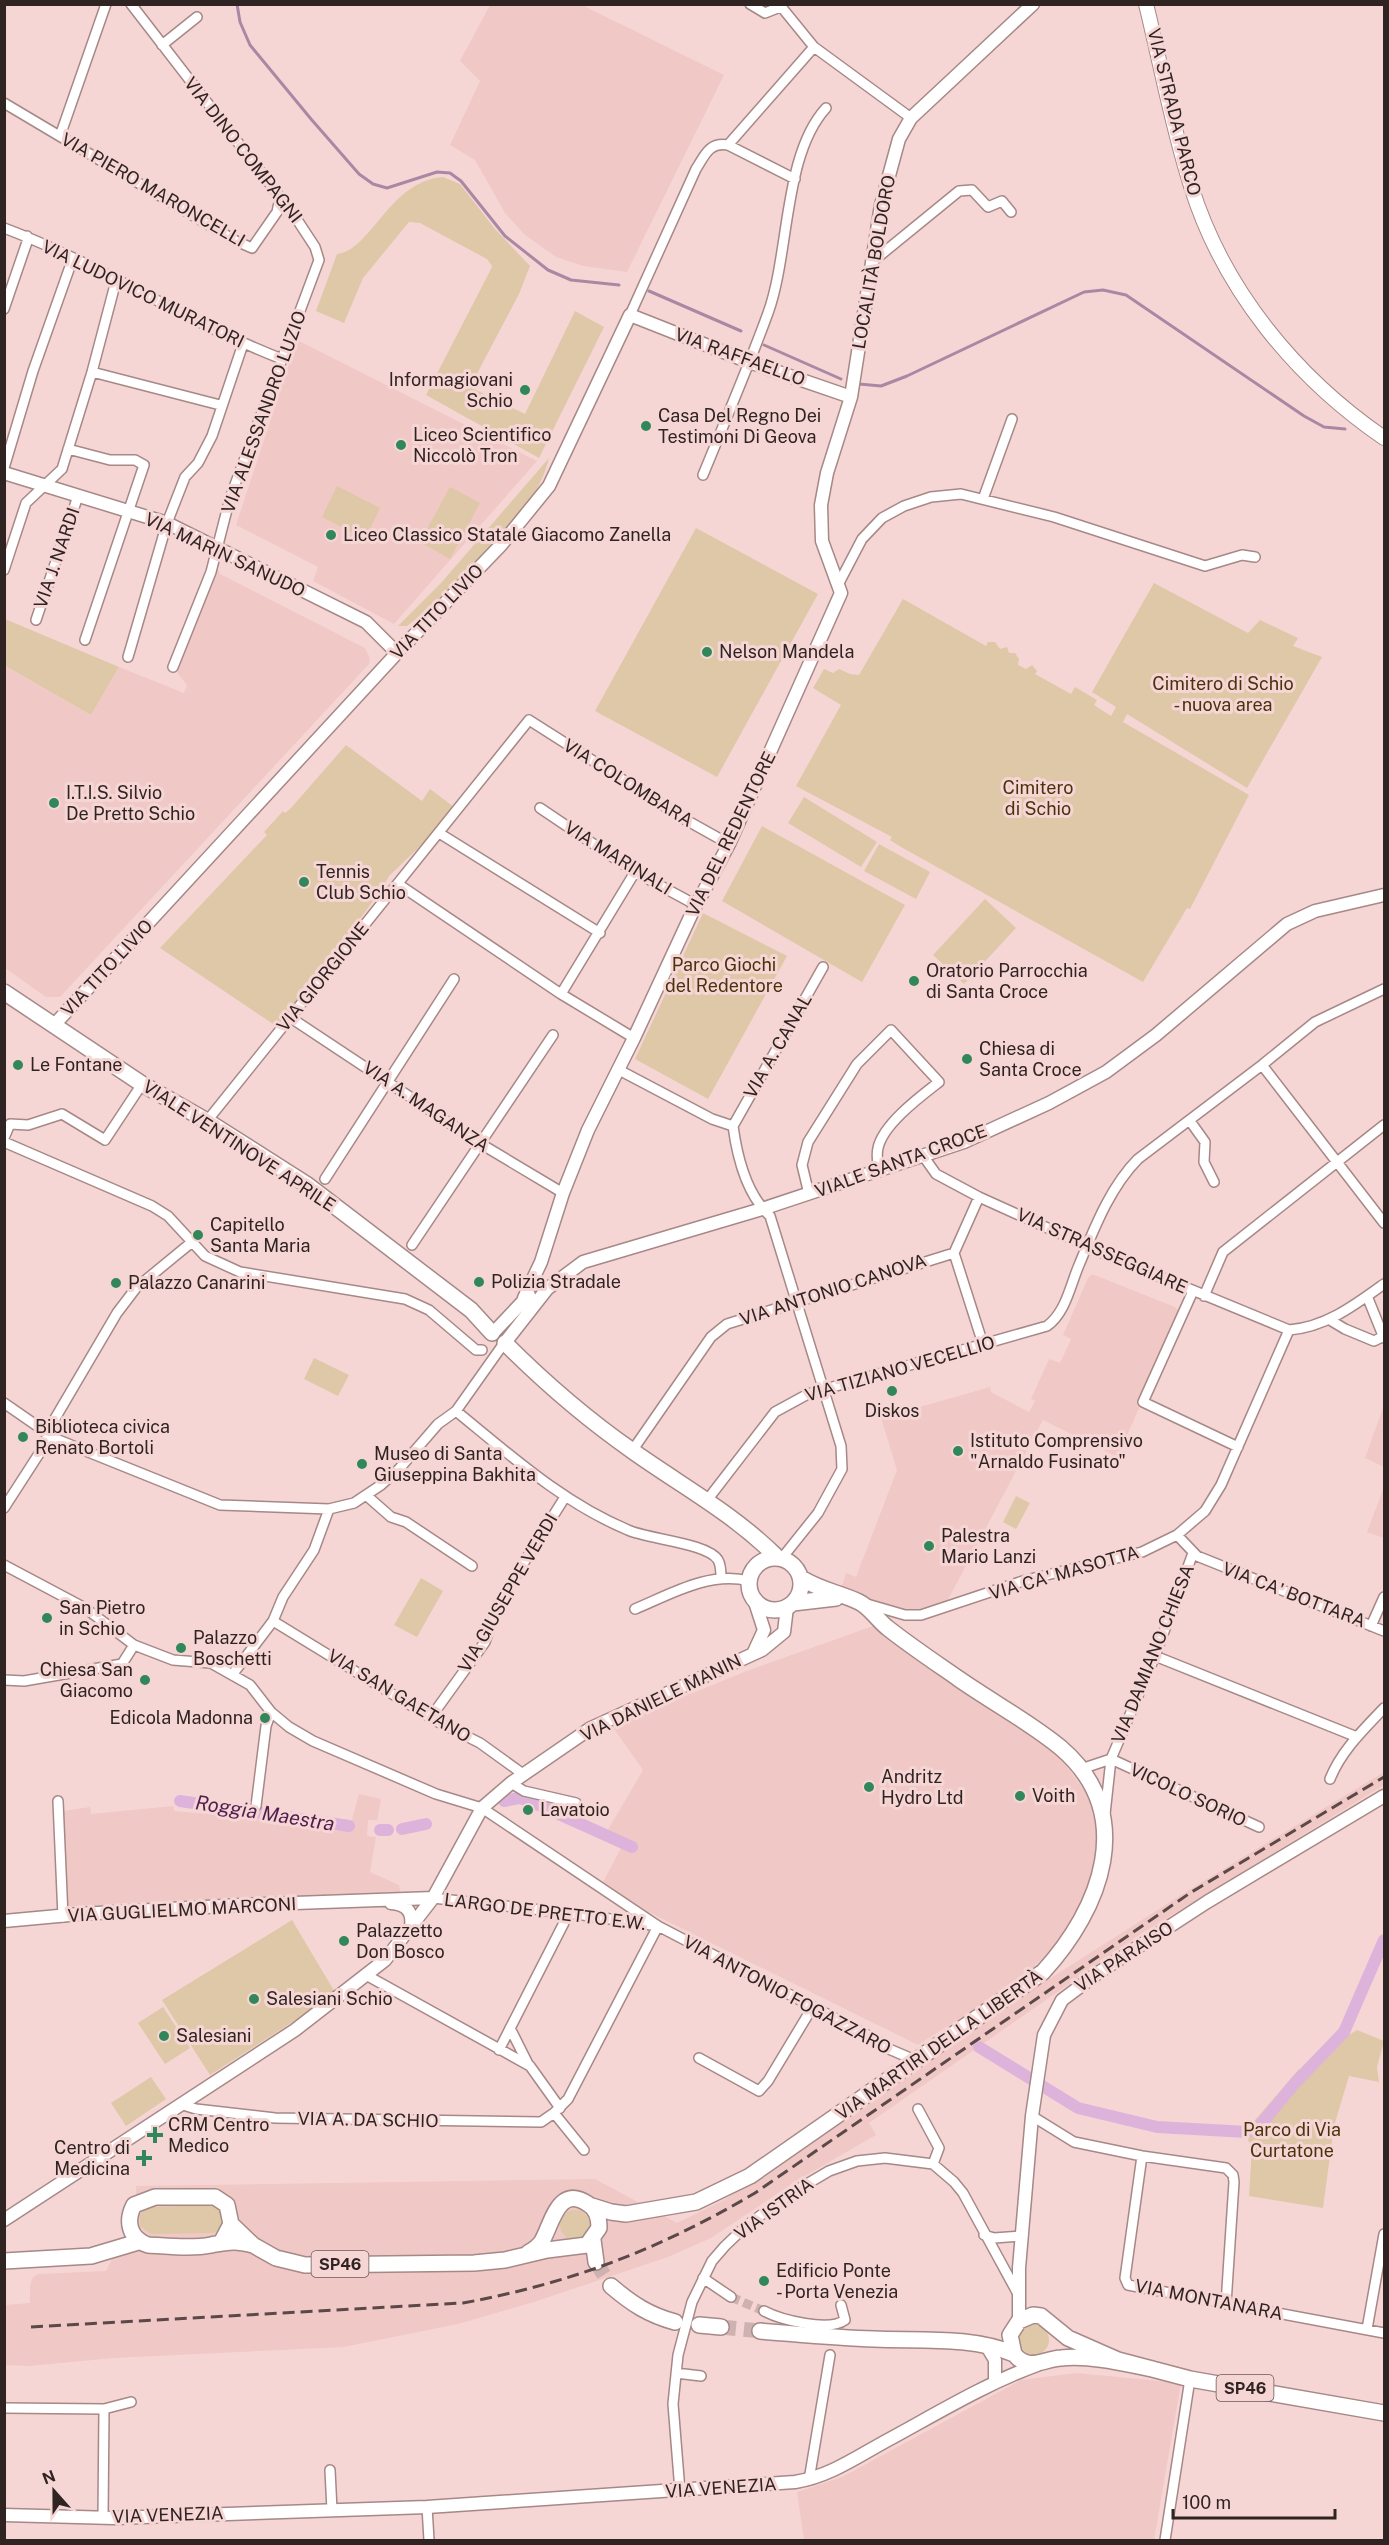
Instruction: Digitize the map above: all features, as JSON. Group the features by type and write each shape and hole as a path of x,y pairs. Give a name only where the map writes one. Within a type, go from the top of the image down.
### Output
{"main road":[{"name":"VIA STRADA PARCO","path":"1146,4 1188,177 1199,210 1222,261 1252,308 1292,359 1347,410 1384,438"},
{"name":"VIALE VENTINOVE APRILE","path":"4,992 55,1024 138,1090 207,1121 306,1184 471,1310 500,1339"},
{"name":"VIA MARTIRI DELLA LIBERTÀ","path":"500,1339 536,1375 632,1451 708,1499 754,1534 779,1558 797,1569 801,1578 822,1591 860,1602 887,1628 1061,1748 1081,1769 1092,1787 1104,1823 1106,1850 1089,1901 1062,1951 1043,1972 750,2176 696,2202 626,2214 570,2200 557,2208 550,2222"},
{"path":"754,1534 758,1563 748,1581 754,1599"},
{"path":"758,1563 779,1558"},
{"path":"790,1605 801,1587 801,1578"},
{"name":"VIA MARTIRI DELLA LIBERTÀ","path":"754,1599 765,1608 842,1597"},
{"name":"SP46","path":"106,2252 129,2224 130,2213 134,2205 155,2197 215,2198 227,2205 231,2224 253,2245 276,2258 305,2265 474,2263 505,2260 528,2253 573,2247 596,2262 596,2234"},
{"path":"592,2206 597,2212 596,2234"},
{"name":"VIA MARTIRI DELLA LIBERTÀ","path":"596,2234 626,2214"},
{"path":"550,2222 554,2237 573,2247"},
{"path":"528,2253 541,2243 550,2222"},
{"path":"129,2224 138,2242"},
{"path":"217,2243 231,2224"},
{"name":"SP46","path":"6,2260 84,2257 138,2242 148,2245 217,2243 253,2245"},
{"path":"611,2286 634,2306 652,2315 675,2322"},
{"path":"1016,2356 1010,2335 1019,2321 1033,2315 1041,2316"},
{"name":"SP46","path":"1041,2316 1053,2323 1068,2338 1118,2360 1190,2379 1338,2404 1364,2413 1384,2413"},
{"path":"699,2325 721,2327"},
{"path":"1044,2362 1058,2349 1057,2329"},
{"name":"SP46","path":"760,2331 857,2339 969,2343 986,2345 1016,2356 1026,2363 1089,2358 1153,2368"},
{"name":"SP46","path":"969,2343 1010,2335"}],"street":[{"path":"60,136 106,4"},
{"name":"VIA DINO COMPAGNI","path":"130,4 308,235 319,260"},
{"path":"750,4 765,13 780,6 814,47 911,118"},
{"name":"LOCALITÀ BOLDORO","path":"852,392 881,205 899,139 911,118 1033,4"},
{"path":"162,45 197,17"},
{"path":"795,179 728,145 814,47"},
{"name":"VIA PIERO MARONCELLI","path":"4,103 236,241 252,248 276,212 280,198"},
{"path":"703,475 768,312 778,273 795,179 811,126 826,108"},
{"name":"VIA TITO LIVIO","path":"55,1024 397,653 501,545 549,486 696,169 710,147 718,143 728,145"},
{"path":"872,262 959,190 972,190 988,207 1002,201 1011,212"},
{"name":"VIA LUDOVICO MURATORI","path":"4,228 27,236 73,258 243,344 282,359"},
{"path":"4,309 27,242 27,236"},
{"path":"4,468 33,371 73,258"},
{"name":"VIA ALESSANDRO LUZIO","path":"173,667 219,547 230,498 319,260"},
{"path":"4,570 26,503 62,469 92,372 116,281"},
{"name":"VIA RAFFAELLO","path":"630,315 748,362 852,392"},
{"path":"128,657 167,524 185,477 198,463 212,436 220,405 243,344"},
{"path":"92,372 220,405"},
{"path":"839,583 822,541 821,505 826,473 852,392"},
{"path":"983,499 1012,419"},
{"path":"68,449 110,460 135,460 144,465 85,640"},
{"name":"VIA MARIN SANUDO","path":"4,473 167,524 219,547 366,622 397,653"},
{"path":"839,583 862,539 882,518 904,506 932,496 961,494 1054,517 1205,566 1242,555 1255,556"},
{"name":"VIA J. NARDI","path":"36,620 78,496"},
{"name":"VIA DEL REDENTORE","path":"524,1298 541,1262 563,1193 588,1130 619,1070 696,905 729,844 841,593 839,583"},
{"name":"VIA COLOMBARA","path":"529,720 686,820 729,844"},
{"name":"VIA GIORGIONE","path":"207,1121 529,720"},
{"name":"VIA MARINALI","path":"540,808 635,872 696,905"},
{"path":"439,833 600,933"},
{"path":"561,994 635,872"},
{"path":"398,884 561,994 634,1038"},
{"name":"VIALE SANTA CROCE","path":"500,1339 524,1298 574,1268 605,1254 762,1209 924,1157 1049,1103 1106,1072 1172,1022 1287,924 1315,911 1384,895"},
{"name":"VIA A. CANAL","path":"733,1126 823,967"},
{"path":"324,1179 454,979"},
{"name":"VIA TIZIANO VECELLIO","path":"708,1499 775,1412 808,1394 1047,1326 1056,1319 1087,1246 1122,1175 1138,1159 1315,1022 1384,989"},
{"name":"VIA A. MAGANZA","path":"291,1018 481,1144 563,1193"},
{"path":"808,1194 802,1165 808,1142 856,1064 891,1030 939,1082 911,1104 878,1145 879,1172"},
{"path":"412,1245 553,1035"},
{"path":"1262,1065 1384,1223"},
{"path":"619,1070 712,1119 733,1126 743,1173 762,1209 770,1216 841,1446 842,1469 818,1513 779,1558"},
{"name":"VIALE VENTINOVE APRILE","path":"4,1140 10,1124 28,1125 62,1114 105,1140 138,1090"},
{"path":"1190,1121 1205,1142 1204,1162 1214,1182"},
{"path":"1204,1296 1223,1251 1384,1125"},
{"path":"4,1140 152,1206 168,1216 205,1256 240,1272 405,1299 429,1310 476,1350 482,1350"},
{"name":"VIA STRASSEGGIARE","path":"924,1157 936,1174 979,1197 1087,1246 1289,1330"},
{"path":"979,1197 954,1253 983,1344"},
{"path":"4,1508 44,1446 48,1434 117,1313 136,1288 192,1242"},
{"name":"VIA ANTONIO CANOVA","path":"632,1451 711,1337 727,1324 796,1300 954,1253"},
{"path":"541,1262 547,1285"},
{"path":"1289,1330 1303,1329 1330,1320 1384,1284"},
{"name":"VIALE SANTA CROCE","path":"500,1339 547,1285"},
{"path":"1193,1291 1143,1402 1238,1447"},
{"path":"1330,1320 1374,1341 1384,1337 1367,1296"},
{"name":"VIA CA' MASOTTA","path":"860,1602 896,1613 921,1616 1026,1581 1142,1552 1177,1535 1205,1510 1221,1485 1289,1330"},
{"path":"4,1403 48,1434 220,1504 329,1509 354,1503 367,1496 399,1469 438,1424 456,1411 500,1339"},
{"path":"456,1411 565,1497 630,1532 708,1552 718,1559 721,1578"},
{"path":"367,1496 391,1517 406,1522 472,1566"},
{"name":"VIA GIUSEPPE VERDI","path":"430,1717 485,1642 499,1602 565,1497"},
{"path":"232,1675 273,1621 283,1597 314,1550 329,1509"},
{"name":"VIA CA' BOTTARA","path":"1177,1535 1193,1553 1220,1567 1384,1631"},
{"name":"VIA DAMIANO CHIESA","path":"1081,1769 1111,1759 1155,1656 1193,1553"},
{"path":"4,1565 85,1608 134,1645 173,1659 211,1663 250,1685 271,1712 289,1727 313,1741 436,1794 482,1808 658,1926 568,2099 557,2110"},
{"path":"635,1609 696,1584 721,1578 748,1581"},
{"path":"1371,1626 1384,1597"},
{"path":"754,1599 764,1630 771,1637 781,1636 790,1605"},
{"name":"VIA SAN GAETANO","path":"273,1621 430,1717 480,1743 523,1774"},
{"name":"VIA DANIELE MANIN","path":"753,1654 764,1630"},
{"name":"VIA DANIELE MANIN","path":"482,1808 523,1774 591,1728 753,1654 781,1636"},
{"path":"4,1680 24,1681 123,1664 134,1645"},
{"path":"1155,1656 1357,1737"},
{"path":"1330,1779 1337,1763 1384,1708"},
{"path":"256,1806 271,1712"},
{"name":"VICOLO SORIO","path":"1104,1823 1111,1759 1259,1827"},
{"path":"511,1783 524,1791 576,1803"},
{"name":"VIA PARAISO","path":"1019,2321 1032,2116 1044,2035 1053,2013 1073,1990 1297,1846 1384,1796"},
{"path":"58,1801 63,1917"},
{"path":"4,2220 296,2030 385,1960 433,1898 482,1808"},
{"name":"VIA GUGLIELMO MARCONI","path":"4,1921 231,1905 433,1898"},
{"name":"LARGO DE PRETTO E.W.","path":"433,1898 569,1912 658,1926"},
{"name":"VIA GUGLIELMO MARCONI","path":"360,1901 405,1905 411,1914 411,1927"},
{"path":"499,2050 569,1912"},
{"name":"VIA ANTONIO FOGAZZARO","path":"658,1926 873,2038 889,2049 917,2061"},
{"path":"366,1975 530,2066"},
{"path":"699,2058 759,2091 768,2081 812,2008"},
{"path":"510,2028 530,2066 584,2150"},
{"name":"VIA A. DA SCHIO","path":"180,2104 196,2109 275,2118 533,2124 547,2119 557,2110"},
{"path":"918,2109 939,2148 933,2164 963,2193 1019,2296 1041,2316"},
{"path":"1032,2116 1074,2142 1142,2156 1226,2168 1233,2175 1234,2182 1226,2304"},
{"name":"VIA MONTANARA","path":"1142,2156 1125,2283 1133,2288 1384,2332"},
{"name":"VIA ISTRIA","path":"680,2491 673,2404 676,2373 684,2326 702,2278 712,2261 746,2226 790,2194 829,2171 857,2162 885,2158 933,2164"},
{"path":"984,2235 994,2238 1023,2236"},
{"path":"1367,2329 1384,2235"},
{"path":"702,2278 731,2297"},
{"path":"764,2311 790,2321 837,2325 845,2320 842,2305"},
{"path":"986,2345 995,2360 994,2382"},
{"path":"809,2480 830,2355"},
{"name":"VIA VENEZIA","path":"994,2382 1016,2356"},
{"name":"VIA VENEZIA","path":"4,2515 103,2517 427,2507 680,2491 809,2480 839,2467 994,2382 1044,2362"},
{"path":"676,2373 701,2376"},
{"path":"1165,2541 1190,2379"},
{"path":"4,2408 104,2409 131,2403"},
{"path":"103,2517 104,2409"},
{"path":"330,2470 332,2510"},
{"path":"427,2507 429,2541"}],"shaded area":[{"path":"490,5 582,5 724,75 627,272 583,266 556,257 525,235 505,213 475,160 450,145 480,81 460,61"},
{"path":"297,340 537,461 394,624 313,581 318,567 236,525"},
{"path":"215,562 220,574 365,648 370,658 369,664 60,997 46,997 5,968 4,666 91,715 119,667 184,693 187,685 178,674 177,667"},
{"name":"Istituto Comprensivo \"Arnaldo Fusinato\"","path":"1092,1274 1175,1307 1182,1314 1117,1457 1043,1420 942,1611 925,1618 905,1620 886,1616 872,1610 841,1589 846,1573 856,1577 897,1470 881,1418 990,1387 991,1392 1029,1412 1035,1401 1031,1399 1049,1359 1060,1363 1071,1339 1063,1335 1088,1278"},
{"path":"1384,1405 1384,1467 1365,1458"},
{"path":"1384,1487 1384,1538 1367,1532"},
{"path":"873,1626 1059,1756 1088,1795 1099,1840 1096,1871 1076,1915 1053,1949 1017,1982 918,2045 600,1888 623,1844 605,1835 643,1770 612,1726 744,1672"},
{"path":"1384,1772 1384,1785 1141,1934 869,2123 876,2135 798,2180 711,2238 668,2257 534,2302 458,2324 344,2347 114,2358 29,2366 5,2365 5,2305 30,2303 30,2286 33,2277 38,2274 106,2271 136,2211 136,2186 595,2179 677,2223 722,2201 785,2161 1021,1997 1189,1890"},
{"path":"359,1794 381,1799 377,1820 368,1820 367,1836 376,1837 370,1872 399,1885 400,1892 62,1907 57,1812 90,1807 91,1814 173,1806 174,1811 275,1820 349,1831"},
{"path":"1076,2373 1181,2383 1154,2540 804,2540 797,2492 842,2477 1021,2380"}],"green space":[{"path":"443,177 460,184 495,229 530,266 519,294 470,387 525,414 575,311 604,327 539,458 426,395 491,269 492,266 487,259 420,223 409,222 363,278 344,323 316,311 337,254 349,250 360,241 408,190 424,181"},
{"path":"549,458 541,481 513,525 474,566 416,619 407,626 398,626 441,583"},
{"path":"337,486 380,508 365,539 322,517"},
{"path":"450,487 480,503 450,559 420,542"},
{"name":"Nelson Mandela","path":"696,528 818,594 717,777 595,711"},
{"name":"Cimitero di Schio","path":"1154,583 1248,633 1260,620 1298,638 1293,646 1322,657 1247,788 1127,714 1123,722 1249,795 1190,909 1187,908 1143,982 901,847 890,840 892,837 796,786 841,705 813,688 824,669 833,673 839,669 859,675 903,599 986,646 988,642 995,642 1000,649 1007,647 1009,653 1015,653 1019,659 1018,665 1026,669 1032,665 1037,671 1035,674 1071,694 1075,687 1097,700 1094,705 1111,716 1116,707 1092,692"},
{"path":"5,619 119,667 91,715 5,666"},
{"name":"Tennis Club Schio","path":"346,745 422,801 430,789 458,810 389,876 382,889 279,1028 160,948 267,835 264,832 283,811 285,813 291,808"},
{"path":"804,797 877,842 861,867 788,823"},
{"path":"762,826 905,905 862,982 722,901"},
{"path":"879,844 930,872 916,899 864,871"},
{"path":"985,899 1016,928 964,984 933,955"},
{"name":"Parco Giochi del Redentore","path":"703,913 787,956 708,1099 635,1059"},
{"path":"314,1358 349,1375 338,1396 304,1379"},
{"path":"1016,1496 1030,1503 1016,1529 1003,1522"},
{"path":"421,1578 443,1591 417,1637 394,1625"},
{"name":"Salesiani Schio","path":"292,1920 336,1994 210,2075 162,2000"},
{"name":"Salesiani","path":"163,2007 190,2048 165,2064 138,2023"},
{"name":"Parco di Via Curtatone","path":"1357,2030 1384,2041 1377,2067 1379,2082 1349,2076 1334,2126 1323,2208 1249,2196 1252,2147 1248,2140 1252,2131 1249,2127 1299,2069 1311,2070 1337,2042"},
{"name":"Salesiani","path":"151,2077 166,2099 126,2126 111,2103"},
{"path":"211,2205 221,2210 225,2219 220,2230 213,2233 151,2234 140,2226 140,2215 147,2207"},
{"path":"575,2210 581,2211 589,2219 589,2231 581,2239 575,2240 569,2239 561,2231 560,2225 561,2219 569,2211"},
{"path":"1034,2325 1045,2329 1049,2340 1045,2351 1034,2355 1023,2351 1019,2340 1023,2329"}],"waterway":[{"path":"237,4 240,22 250,45 359,174 373,184 387,188 437,172 450,173 461,181 505,236 548,270 571,280 619,285"},
{"path":"859,384 881,386 907,376 1084,292 1103,290 1126,295 1304,416 1324,427 1345,429"},
{"path":"649,291 741,331"},
{"path":"764,345 841,379"},
{"name":"Roggia Maestra","path":"504,1801 519,1798 530,1801 632,1847"},
{"name":"Roggia Maestra","path":"180,1801 349,1826"},
{"name":"Roggia Maestra","path":"402,1829 426,1824"},
{"name":"Roggia Maestra","path":"380,1830 388,1830"},
{"name":"Roggia Maestra","path":"979,2047 1078,2108 1157,2127 1247,2132 1257,2129 1295,2083 1344,2032 1384,1940"}],"tunnel":[{"path":"596,2262 611,2286"},
{"path":"731,2297 764,2311"},
{"path":"721,2327 760,2331"}],"railway":[{"path":"31,2327 463,2303 541,2285 614,2262 685,2231 755,2193 1190,1893 1384,1777"}],"place":[{"name":"Informagiovani Schio","path":"525,390"},
{"name":"Casa Del Regno Dei Testimoni Di Geova","path":"646,426"},
{"name":"Liceo Scientifico Niccolò Tron","path":"401,445"},
{"name":"Liceo Classico Statale Giacomo Zanella","path":"331,535"},
{"name":"Nelson Mandela","path":"707,652"},
{"name":"I.T.I.S. Silvio De Pretto Schio","path":"54,803"},
{"name":"Tennis Club Schio","path":"304,882"},
{"name":"Oratorio Parrocchia di Santa Croce","path":"914,981"},
{"name":"Chiesa di Santa Croce","path":"967,1059"},
{"name":"Le Fontane","path":"18,1065"},
{"name":"Capitello Santa Maria","path":"198,1235"},
{"name":"Polizia Stradale","path":"479,1282"},
{"name":"Palazzo Canarini","path":"116,1283"},
{"name":"Diskos","path":"892,1391"},
{"name":"Biblioteca civica Renato Bortoli","path":"23,1437"},
{"name":"Istituto Comprensivo \"Arnaldo Fusinato\"","path":"958,1451"},
{"name":"Museo di Santa Giuseppina Bakhita","path":"362,1464"},
{"name":"Palestra Mario Lanzi","path":"929,1546"},
{"name":"San Pietro in Schio","path":"47,1618"},
{"name":"Palazzo Boschetti","path":"181,1648"},
{"name":"Chiesa San Giacomo","path":"145,1680"},
{"name":"Edicola Madonna","path":"265,1718"},
{"name":"Andritz Hydro Ltd","path":"869,1787"},
{"name":"Voith","path":"1020,1796"},
{"name":"Lavatoio","path":"528,1810"},
{"name":"Palazzetto Don Bosco","path":"344,1941"},
{"name":"Salesiani Schio","path":"254,1999"},
{"name":"Salesiani","path":"164,2036"},
{"name":"CRM Centro Medico","path":"155,2135"},
{"name":"Centro di Medicina","path":"144,2158"},
{"name":"Edificio Ponte - Porta Venezia","path":"764,2281"}],"park label":[{"name":"Cimitero di Schio - nuova area","path":"1223,694"}]}
